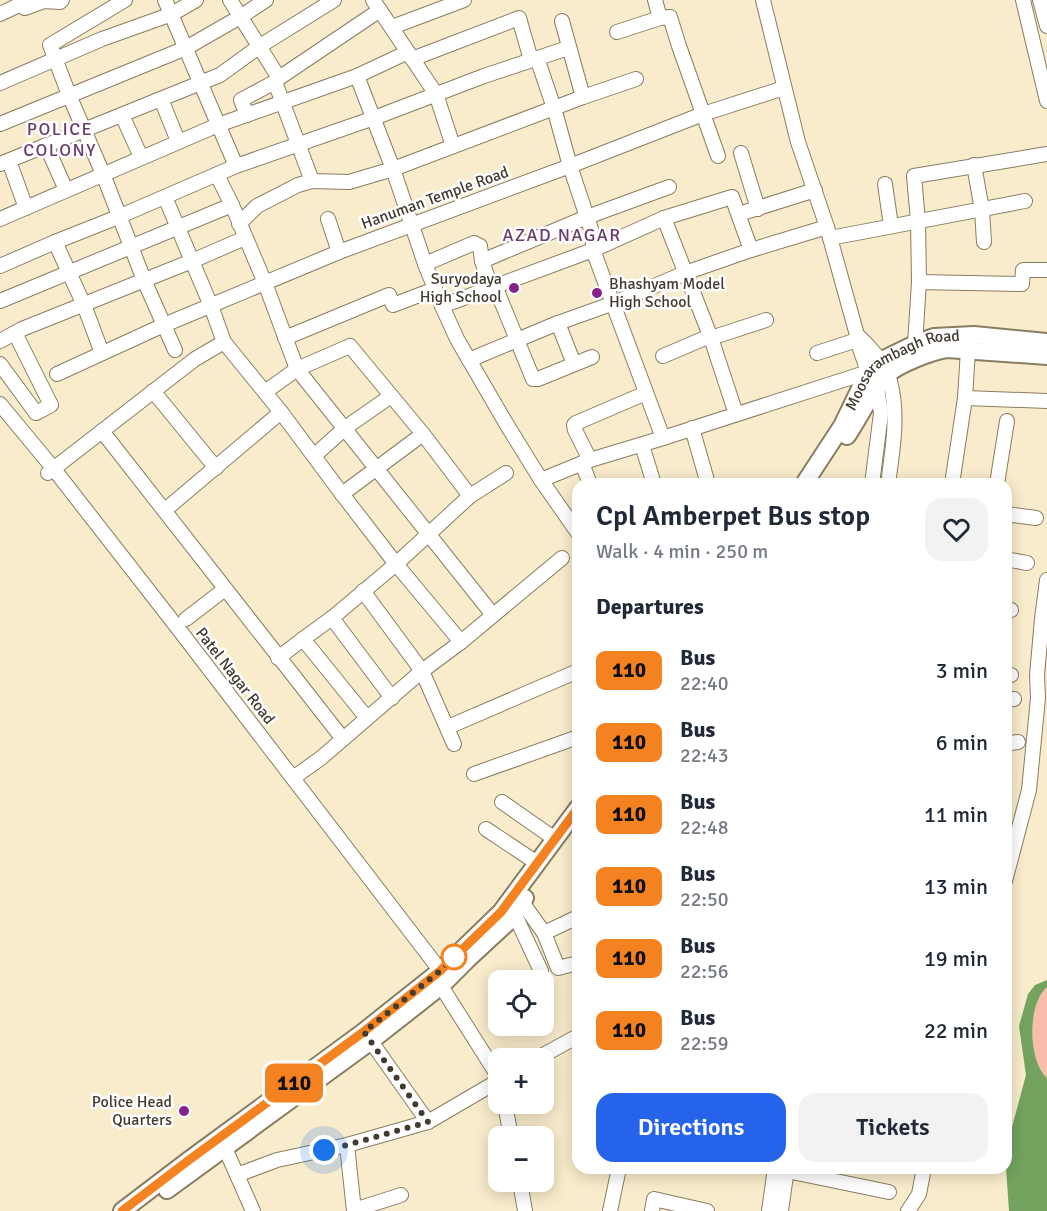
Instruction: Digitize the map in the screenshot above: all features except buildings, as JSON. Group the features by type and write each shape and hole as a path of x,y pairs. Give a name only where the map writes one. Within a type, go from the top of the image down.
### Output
{"main road":[{"name":"Moosarambagh Road","path":"808,478 879,369 915,344 934,337 974,335 1047,342"},
{"name":"Moosarambagh Road","path":"879,369 947,349 1047,356"},
{"name":"Moosarambagh Road","path":"821,478 877,388 879,369"},
{"path":"442,979 501,912 572,816"},
{"path":"122,1211 222,1143 467,960 507,923 572,832"},
{"path":"139,1211 222,1143"}],"street":[{"path":"0,14 18,2 25,8 44,1 60,2 62,0"},
{"path":"125,0 50,45 103,174 118,217 175,350"},
{"path":"165,0 236,166"},
{"path":"0,83 102,39 172,14 196,0"},
{"path":"230,0 260,46 277,80 298,144 320,185"},
{"path":"0,124 186,48 266,0"},
{"path":"26,208 4,163 220,75 260,46 334,0"},
{"path":"655,0 660,18"},
{"path":"763,0 798,142 828,233 857,338 879,369 894,403 895,428 889,478"},
{"path":"1023,0 1047,101"},
{"path":"1040,0 1047,26"},
{"path":"392,27 456,2"},
{"path":"247,115 241,100 277,80 376,5 436,94 453,146"},
{"path":"617,32 670,17 718,156"},
{"path":"0,219 218,125 519,18 554,108 593,235 593,250 663,438"},
{"path":"562,21 583,97"},
{"path":"0,266 236,166 568,48"},
{"path":"357,76 442,306 469,360 541,480 572,524"},
{"path":"239,224 258,206 298,185 349,182 393,169 583,97 636,80"},
{"name":"Hanuman Temple Road","path":"57,374 164,325 339,252 703,114 784,88"},
{"path":"161,99 178,141"},
{"path":"122,115 141,157"},
{"path":"46,145 66,190"},
{"path":"741,153 758,209"},
{"path":"915,344 919,282 918,221 914,176 1047,154"},
{"path":"974,165 982,210 984,242"},
{"path":"217,175 265,283 297,369 493,615"},
{"path":"885,184 891,226"},
{"path":"482,261 587,217 669,187"},
{"path":"739,214 815,190"},
{"path":"165,197 224,342 281,412 396,564 461,642"},
{"path":"442,306 593,250 664,218 732,197 751,250"},
{"path":"469,360 686,273 751,250 828,233 891,226 1025,201"},
{"path":"0,301 232,205"},
{"path":"664,218 710,337 736,414"},
{"path":"328,219 339,252"},
{"path":"0,339 245,238"},
{"path":"55,242 84,304 102,353"},
{"path":"425,264 474,243 480,246 482,261 518,339 533,379 592,357"},
{"path":"919,282 1022,284 1023,270 1047,270"},
{"path":"285,338 389,295 393,305 435,289"},
{"path":"663,356 710,337 766,320"},
{"path":"558,323 574,364"},
{"path":"0,364 36,412 51,405 15,333"},
{"path":"817,353 857,338"},
{"path":"50,471 195,359 224,342"},
{"path":"265,392 297,369 350,346 423,434 470,496"},
{"path":"953,478 965,398 968,350"},
{"path":"541,480 586,461 879,369"},
{"path":"873,478 881,413 877,388"},
{"path":"153,391 216,468"},
{"path":"589,478 574,425 646,393"},
{"path":"314,456 345,428 391,396"},
{"path":"965,398 1047,401"},
{"name":"Patel Nagar Road","path":"0,404 50,471 293,778 442,979 488,1060"},
{"path":"165,510 281,412"},
{"path":"999,478 1007,421"},
{"path":"692,428 706,478"},
{"path":"102,431 343,739"},
{"path":"342,494 423,434"},
{"path":"642,445 652,478"},
{"path":"278,658 332,618 396,564 470,496 506,473"},
{"path":"1012,515 1036,518"},
{"path":"293,778 321,758 422,671 461,642 562,558"},
{"path":"1012,560 1027,563"},
{"path":"1012,854 1029,790 1038,698 1037,675 1047,580"},
{"path":"186,619 225,589"},
{"path":"363,591 422,671 454,744"},
{"path":"332,618 392,698"},
{"path":"303,639 367,718"},
{"path":"448,727 572,675"},
{"path":"474,774 572,739"},
{"path":"502,802 555,839"},
{"path":"486,829 537,864"},
{"path":"518,908 544,933 558,968 572,964"},
{"path":"518,908 541,970"},
{"path":"544,933 572,920"},
{"path":"368,1036 428,1122"},
{"path":"554,1049 572,1039"},
{"path":"237,1174 277,1160 347,1145 428,1122 488,1084"},
{"path":"222,1143 253,1211"},
{"path":"347,1145 354,1210 401,1195"},
{"path":"610,1211 618,1174"},
{"path":"769,1211 781,1174"},
{"path":"781,1211 783,1174"},
{"path":"806,1174 889,1192"},
{"path":"908,1211 919,1194 923,1174"},
{"path":"522,1192 525,1211"},
{"path":"652,1211 654,1199 707,1211"}],"shaded area":[{"path":"1047,980 1047,987 1040,995 1036,1006 1032,1032 1036,1059 1047,1078 1047,1211 1009,1211 1006,1174 1012,1174 1012,1127 1026,1075 1019,1026 1028,994 1035,985"},
{"path":"1047,987 1047,1078 1036,1059 1032,1032 1036,1006 1040,995"}],"bus line":[{"name":"110","path":"122,1211 362,1033 440,971 501,912 572,816"}],"place":[{"name":"Suryodaya High School","path":"514,288"},
{"name":"Bhashyam Model High School","path":"597,293"},
{"name":"Police Head Quarters","path":"184,1111"}],"district":[{"name":"POLICE COLONY","path":"60,139"},
{"name":"AZAD NAGAR","path":"562,235"}],"route":[{"path":"324,1150 428,1122 364,1032 454,957"}]}
